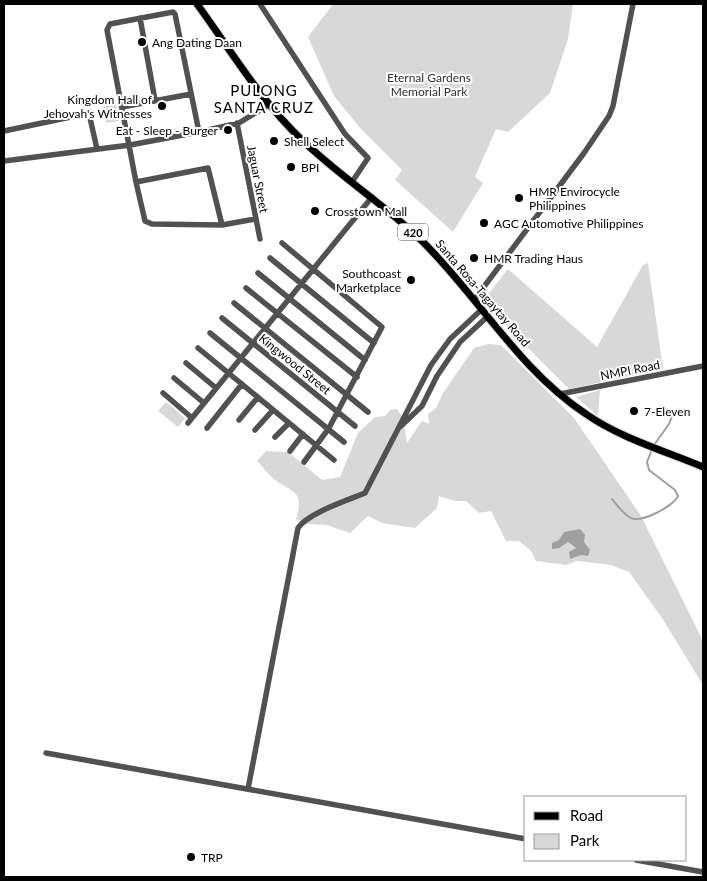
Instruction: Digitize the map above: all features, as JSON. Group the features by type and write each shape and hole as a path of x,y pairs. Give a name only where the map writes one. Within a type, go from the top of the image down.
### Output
{"main road":[{"name":"Santa Rosa-Tagaytay Road","path":"197,4 268,102 301,140 372,197 429,248 487,317 560,394 587,415 703,467"}],"street":[{"path":"260,4 345,134 368,158 352,182"},
{"path":"472,299 584,153 609,116 615,98 633,4"},
{"path":"199,132 175,14 173,12 110,24 107,30 136,182 147,222 222,225 255,219"},
{"path":"140,18 155,100"},
{"path":"122,107 191,94"},
{"path":"4,161 130,145 199,132 239,122 268,102"},
{"path":"4,132 85,114 90,118 97,149"},
{"name":"Jaguar Street","path":"239,122 260,239"},
{"path":"136,182 208,168 222,225"},
{"path":"162,393 190,420 312,268 372,197"},
{"path":"282,244 380,324 381,330 329,428 304,462"},
{"path":"270,258 374,343"},
{"path":"258,273 365,360"},
{"path":"246,288 357,377"},
{"path":"234,303 368,412"},
{"path":"248,789 298,528 328,509 365,493 396,432 441,352 450,339 481,310"},
{"path":"396,432 422,406 437,376 460,342 487,317"},
{"name":"Kingwood Street","path":"222,318 355,426"},
{"path":"210,333 344,442"},
{"path":"198,348 334,460"},
{"path":"186,363 216,388"},
{"name":"NMPI Road","path":"560,394 703,366"},
{"path":"174,378 204,403"},
{"path":"207,428 242,384"},
{"path":"239,420 258,397"},
{"path":"255,430 273,410"},
{"path":"275,437 289,423"},
{"path":"290,450 303,434"},
{"path":"46,753 524,839"},
{"path":"642,861 703,872"}],"green space":[{"name":"Eternal Gardens Memorial Park","path":"333,4 573,4 568,39 550,93 508,132 496,129 475,177 483,183 453,232 395,180 402,170 361,129 334,96 308,37"},
{"path":"115,98 119,121 106,123 102,100"},
{"path":"648,263 663,369 569,389 482,302 508,269 597,347 643,265"},
{"path":"488,344 501,345 574,418 641,516 703,641 703,685 662,618 629,572 611,565 577,561 566,565 536,561 531,551 519,541 506,541 491,511 479,513 466,501 455,501 439,496 437,508 415,528 382,523 368,516 350,533 327,525 308,524 296,519 299,502 295,493 274,479 257,461 266,451 288,452 322,480 340,477 358,433 375,417 385,416 390,410 397,409 403,418 407,443 422,421 429,424 428,414 436,408 443,393 474,348"},
{"path":"600,390 598,416 576,397"},
{"path":"166,402 185,418 178,427 158,411"}],"shaded area":[{"path":"580,529 585,535 584,542 590,550 588,556 581,555 570,559 569,552 576,548 568,542 559,548 552,549 552,543 559,540 564,532"}],"waterway":[{"path":"654,445 669,424 673,414"},
{"path":"612,499 629,517 634,519 648,517 670,505 675,500 678,496 675,490 649,470 647,462 652,449"}],"place":[{"name":"Ang Dating Daan","path":"142,42"},
{"name":"Kingdom Hall of Jehovah's Witnesses","path":"162,106"},
{"name":"Eat - Sleep - Burger","path":"228,130"},
{"name":"Shell Select","path":"274,141"},
{"name":"BPI","path":"291,167"},
{"name":"HMR Envirocycle Philippines","path":"519,198"},
{"name":"Crosstown Mall","path":"315,211"},
{"name":"AGC Automotive Philippines","path":"484,223"},
{"name":"HMR Trading Haus","path":"474,258"},
{"name":"Southcoast Marketplace","path":"411,280"},
{"name":"7-Eleven","path":"634,411"},
{"name":"TRP","path":"191,857"}],"district":[{"name":"PULONG SANTA CRUZ","path":"264,98"}]}
